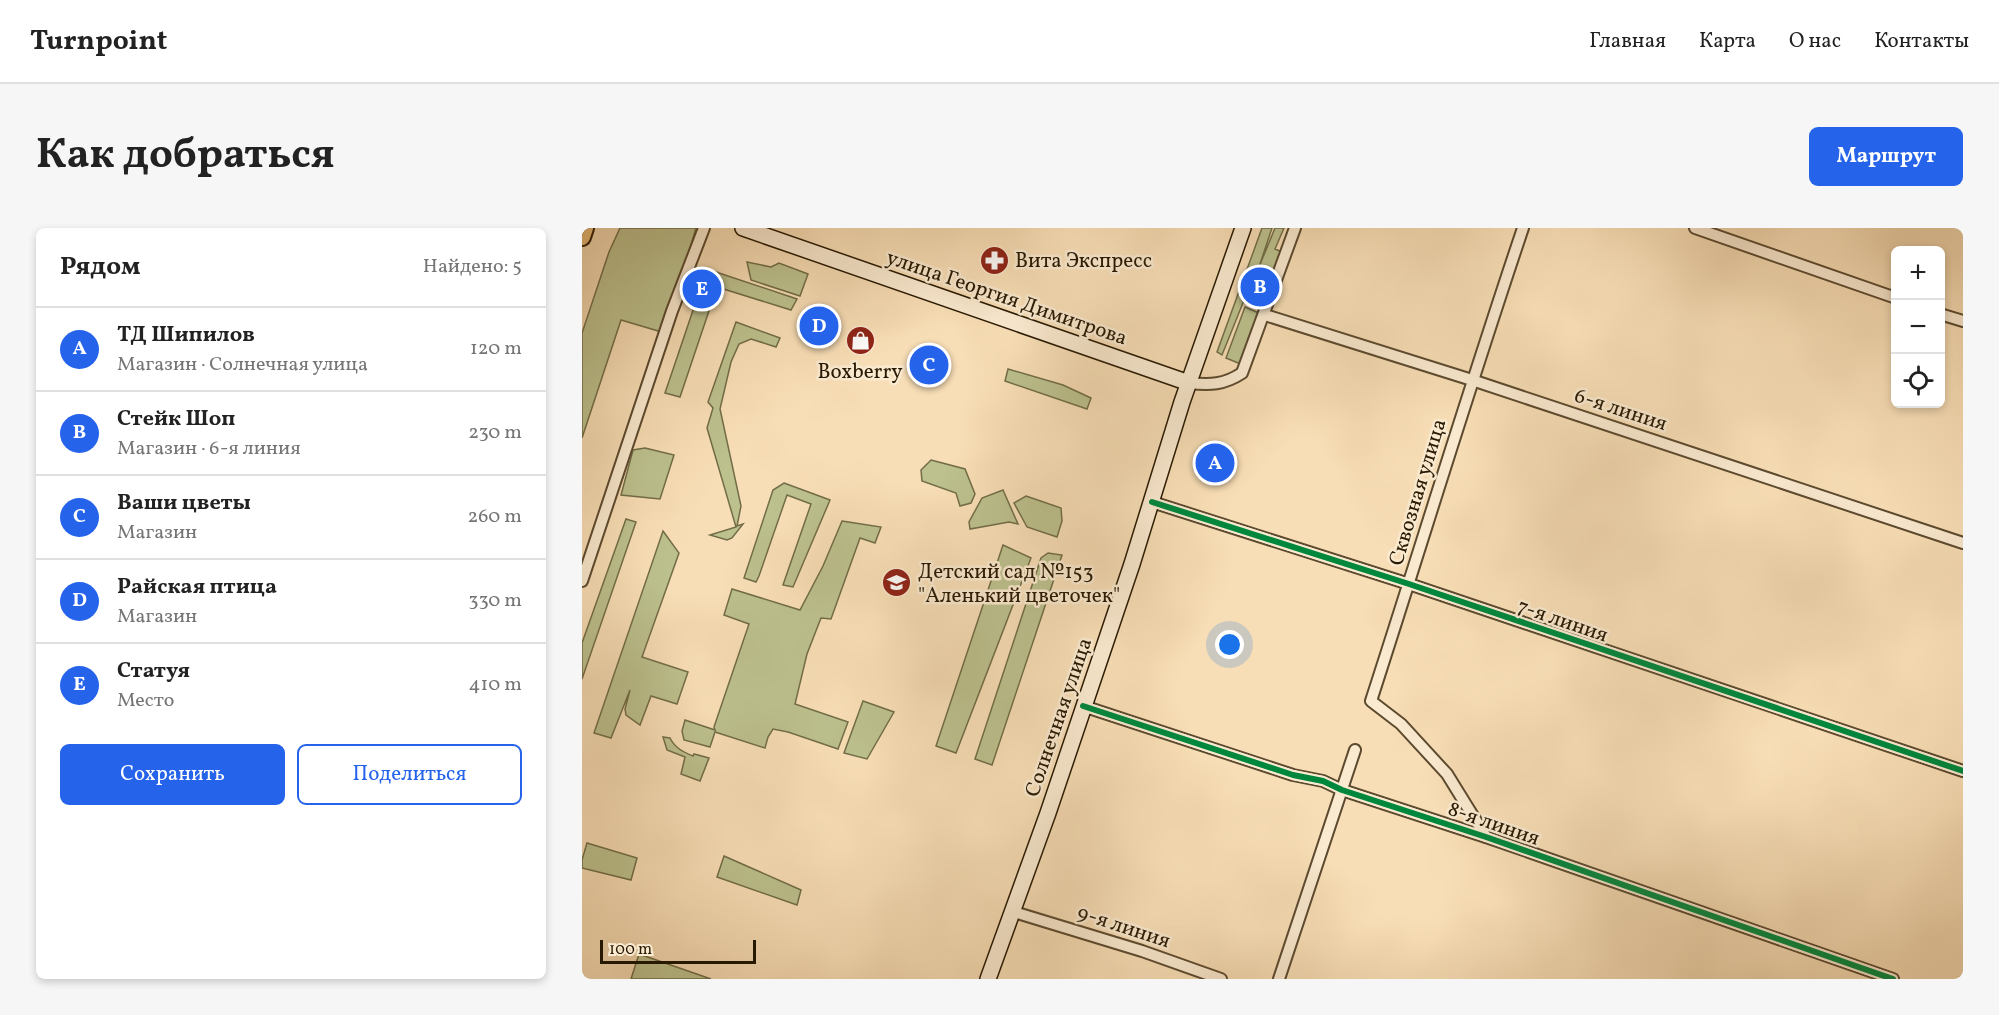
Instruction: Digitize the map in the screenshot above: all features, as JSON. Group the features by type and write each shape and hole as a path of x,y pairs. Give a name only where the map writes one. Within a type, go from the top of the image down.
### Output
{"main road":[{"path":"582,237 585,228"},
{"name":"улица Георгия Димитрова","path":"743,228 1189,382"},
{"name":"Солнечная улица","path":"988,979 1014,912 1152,502 1189,382 1243,228"}],"street":[{"path":"582,581 672,311 704,228"},
{"path":"1189,382 1211,386 1233,380 1242,374 1295,228"},
{"name":"Сквозная улица","path":"1486,837 1447,774 1401,724 1371,701 1472,380 1524,228"},
{"path":"1695,228 1891,296"},
{"name":"6-я линия","path":"1265,315 1472,380 1963,543"},
{"path":"1945,315 1963,321"},
{"name":"7-я линия","path":"1152,502 1409,584 1963,771"},
{"name":"8-я линия","path":"1083,706 1293,775 1323,781 1342,790 1486,837 1893,979"},
{"path":"1279,979 1355,750"},
{"name":"9-я линия","path":"1014,912 1142,951 1221,979"}],"green space":[{"path":"620,228 696,228 665,333 621,320 582,438 582,333 609,252"},
{"path":"1262,228 1272,228 1259,267 1275,228 1284,228 1275,249 1282,252 1276,270 1267,276 1257,268 1222,355 1217,352"},
{"path":"747,262 771,267 779,263 808,274 800,296 751,280"},
{"path":"707,269 797,299 791,310 717,287 680,397 665,393"},
{"path":"1245,307 1261,314 1243,365 1226,358"},
{"path":"736,322 780,338 776,347 751,339 739,344 731,362 720,409 741,506 737,526 743,524 732,538 727,540 710,535 736,527 707,428 713,408 708,402"},
{"path":"1008,369 1063,385 1091,398 1087,409 1005,381"},
{"path":"645,448 674,455 660,499 621,495 633,450"},
{"path":"931,460 965,469 975,494 971,503 960,506 956,493 922,481 921,470"},
{"path":"784,483 830,500 793,587 783,585 811,504 787,495 756,582 744,578 773,490"},
{"path":"1003,490 1018,524 1009,522 970,529 969,522 982,498"},
{"path":"1026,496 1061,508 1062,521 1057,537 1027,527 1014,503"},
{"path":"626,519 636,522 582,679 582,643"},
{"path":"842,521 881,527 875,543 860,538 831,619 821,618 807,654 795,704 848,722 838,749 773,729 765,748 715,732 710,747 684,740 682,731 685,720 715,730 714,727 749,624 724,615 732,589 800,610 823,566"},
{"path":"663,531 679,553 642,657 688,672 677,704 651,696 640,725 626,715 625,709 630,690 611,738 594,733"},
{"path":"1003,545 1031,558 956,753 936,746"},
{"path":"1048,553 1062,555 992,765 975,759 1041,558"},
{"path":"863,701 894,712 867,759 844,753"},
{"path":"663,737 670,738 677,747 693,756 694,754 709,758 700,781 681,774 685,757 667,750"},
{"path":"587,843 637,858 631,880 582,868"},
{"path":"724,856 801,890 797,905 717,877"},
{"path":"639,954 711,979 631,979"}],"cycle path":[{"path":"1152,502 1409,584 1963,771"},
{"path":"1083,706 1293,775 1323,781 1342,790 1486,837 1893,979"}],"place":[{"name":"Вита Экспресс","path":"994,260"},
{"name":"Стейк Шоп","path":"1260,287"},
{"name":"Статуя","path":"702,289"},
{"name":"Райская птица","path":"819,326"},
{"name":"Boxberry","path":"860,340"},
{"name":"Ваши цветы","path":"929,365"},
{"name":"ТД Шипилов","path":"1215,463"},
{"name":"Детский сад №153 \"Аленький цветочек\"","path":"897,583"}]}
